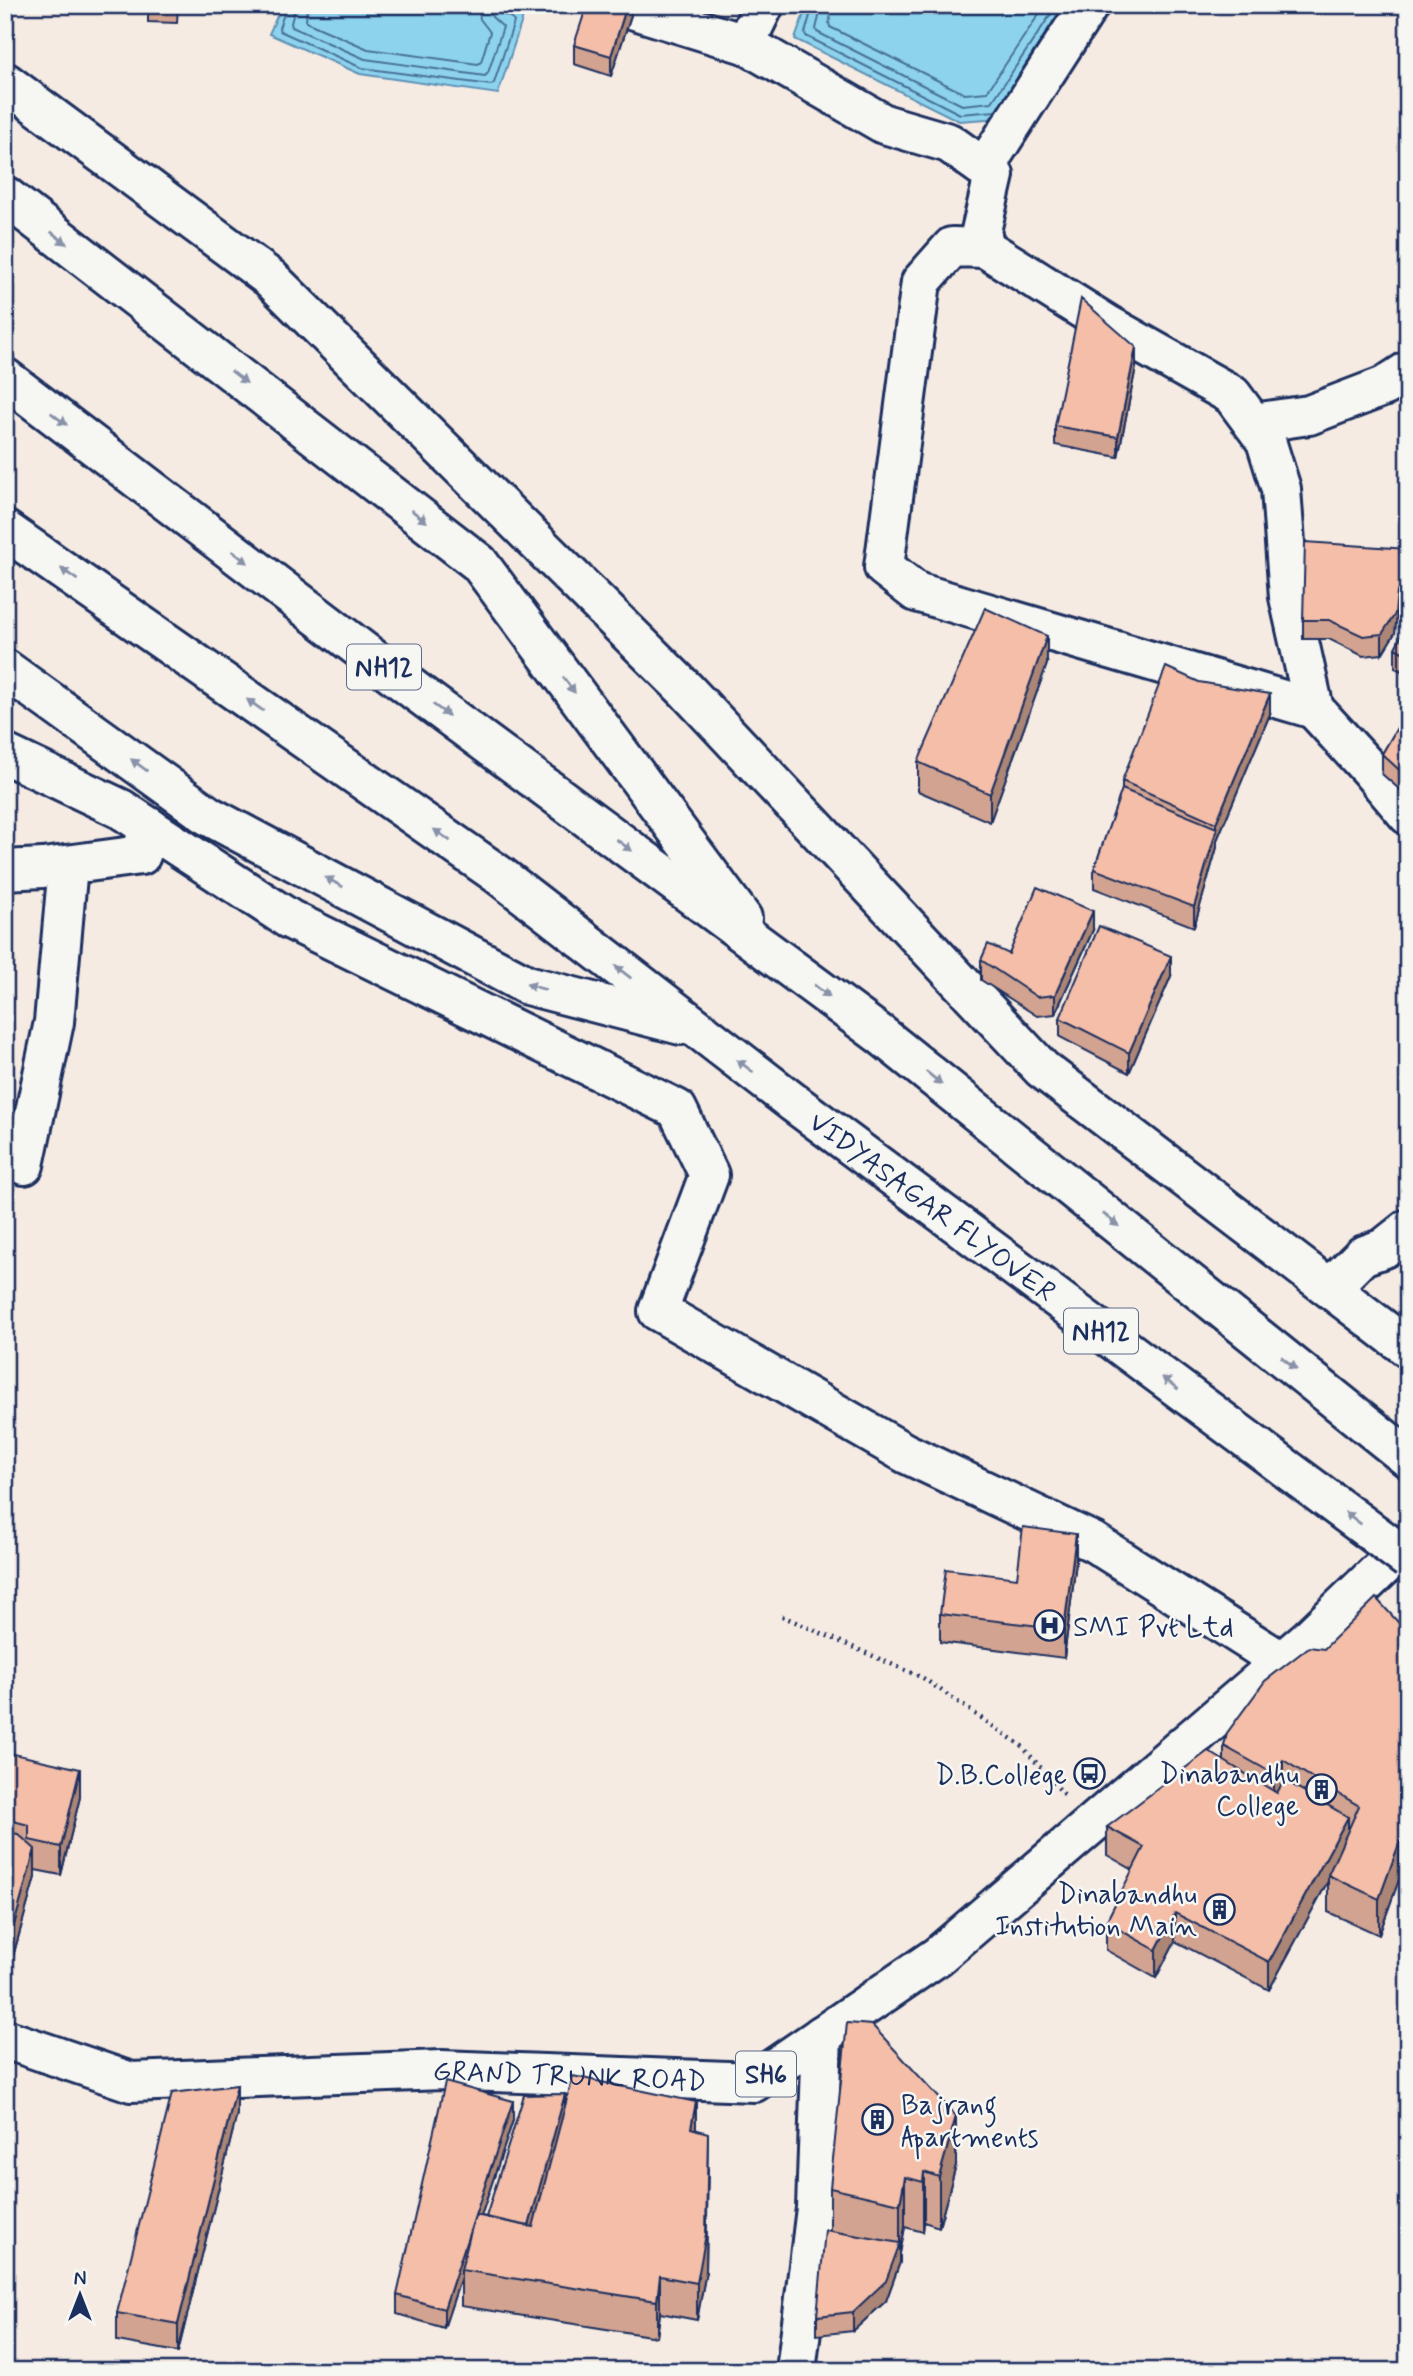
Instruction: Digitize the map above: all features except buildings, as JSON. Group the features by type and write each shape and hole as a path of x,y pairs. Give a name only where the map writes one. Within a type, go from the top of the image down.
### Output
{"main road":[{"path":"619,5 746,44 884,124 949,143 994,175 981,231 985,248"},
{"path":"746,44 764,5"},
{"path":"984,168 1089,5"},
{"path":"5,82 270,278 687,691 1042,1069 1408,1348"},
{"path":"5,196 480,563 767,951"},
{"path":"1314,709 915,592 884,567 921,282 952,247 985,248 1108,324 1233,395 1266,441 1281,489 1289,597 1314,709 1408,815"},
{"path":"1253,423 1310,415 1385,386 1408,371"},
{"name":"NH12","path":"5,378 418,693 881,1035 1408,1458"},
{"name":"NH12","path":"5,530 499,875 696,1029"},
{"path":"5,669 209,816 527,985 696,1029"},
{"path":"5,754 121,809 289,919 677,1109 709,1175 658,1311 905,1453 1093,1542 1281,1661"},
{"path":"5,870 141,855 149,827"},
{"path":"24,1165 54,1022 68,865"},
{"name":"VIDYASAGAR FLYOVER","path":"696,1029 1408,1559"},
{"path":"1330,1288 1362,1256 1384,1248 1408,1230"},
{"name":"GRAND TRUNK ROAD","path":"5,2039 131,2082 442,2070 754,2082 938,1956 1281,1661 1408,1543"},
{"path":"800,2368 816,2208 822,2035"}],"path":[{"path":"782,1616 923,1678 1021,1746 1090,1825"}],"water":[{"path":"282,5 494,5 524,14 498,94 360,74 269,34"},
{"path":"807,5 1076,5 1001,118 959,121 795,39"}],"place":[{"name":"SMI Pvt Ltd","path":"1050,1626"},
{"name":"D.B.College","path":"1090,1774"},
{"name":"Dinabandhu College","path":"1322,1789"},
{"name":"Dinabandhu Institution Main","path":"1220,1909"},
{"name":"Bajrang Apartments","path":"878,2120"}]}
